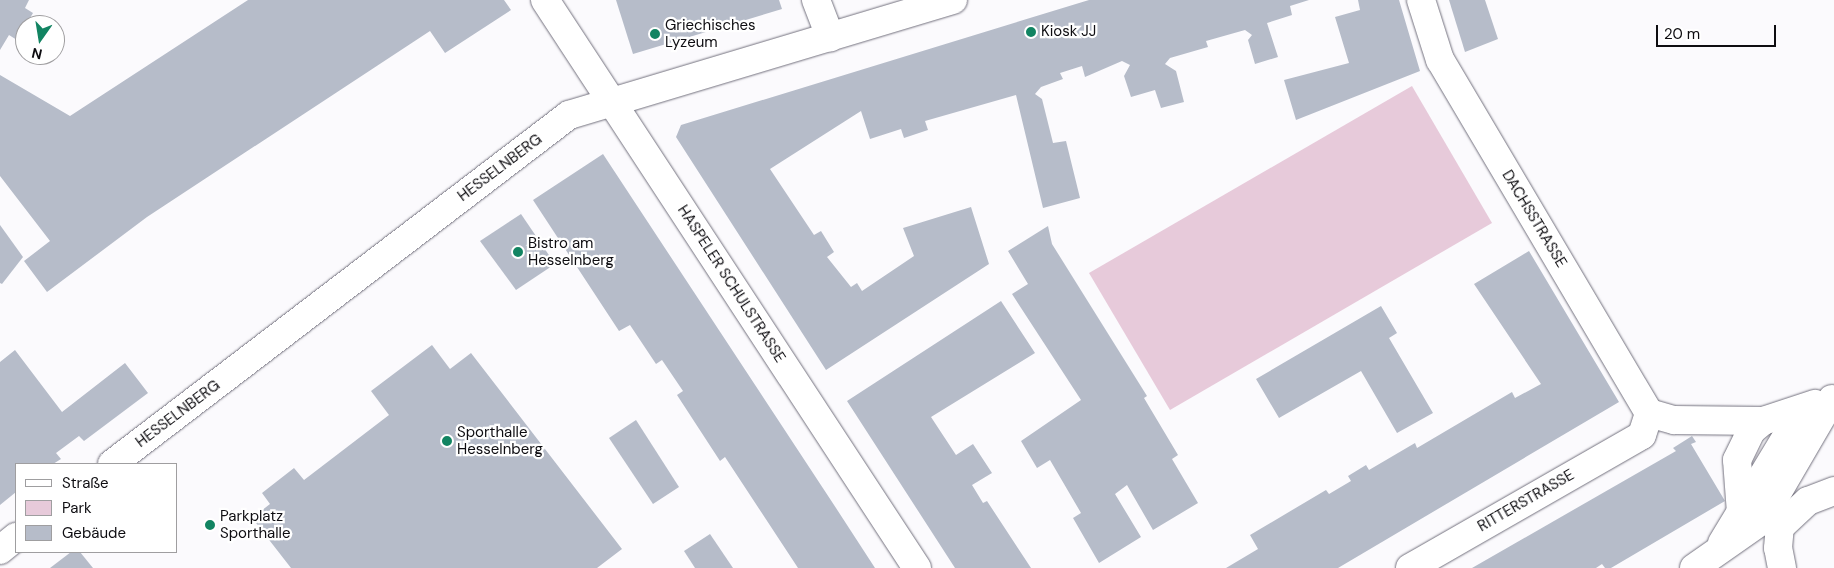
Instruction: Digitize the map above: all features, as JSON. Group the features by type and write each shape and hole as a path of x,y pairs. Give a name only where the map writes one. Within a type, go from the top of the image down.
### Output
{"street":[{"name":"HASPELER SCHULSTRASSE","path":"545,0 917,568"},
{"path":"816,0 830,37"},
{"name":"HESSELNBERG","path":"113,463 569,116 953,0"},
{"name":"DACHSSTRASSE","path":"1422,0 1440,60 1646,424"},
{"path":"1741,513 1736,460 1751,431 1763,422 1833,398"},
{"path":"1718,551 1788,434 1833,398"},
{"path":"1694,568 1761,521 1833,398"},
{"path":"1646,424 1674,420 1763,422"},
{"name":"RITTERSTRASSE","path":"1410,568 1646,424"},
{"path":"1782,568 1778,548 1780,527 1808,501 1834,491"},
{"path":"0,550 15,538"}],"green space":[{"path":"1412,86 1492,223 1170,410 1089,273"}],"building":[{"path":"0,0 29,0 25,8 33,13 32,15 15,15 15,39 9,35 0,50"},
{"path":"248,0 504,0 511,10 445,53 430,31 147,217 47,292 24,261 50,241 0,176 0,75 70,116"},
{"name":"Griechisches Lyzeum","path":"616,0 779,0 782,9 633,54"},
{"path":"1089,0 1309,0 1290,6 1292,15 1267,23 1278,57 1255,64 1248,40 1252,35 1245,30 1206,41 1208,47 1170,58 1165,64 1176,71 1184,102 1161,108 1155,90 1131,97 1124,76 1130,65 1122,61 1085,77 1082,66 1060,73 1063,79 1041,87 1035,94 1042,99 1053,143 1066,141 1080,198 1043,208 1016,95 925,121 928,130 904,138 901,129 870,139 861,111 770,169 814,235 821,231 834,252 827,257 851,287 857,283 862,291 914,256 903,228 971,207 989,264 826,370 676,137 681,125"},
{"path":"1358,0 1399,0 1420,71 1296,120 1284,80 1349,63 1335,17 1360,10"},
{"path":"1449,0 1485,0 1498,39 1465,52"},
{"path":"603,154 875,568 798,568 725,457 720,461 677,395 683,391 662,360 656,364 630,325 619,331 533,200"},
{"name":"Bistro am Hesselnberg","path":"521,214 555,264 516,290 480,241"},
{"path":"0,225 23,257 2,284 0,283"},
{"path":"1048,226 1052,244 1147,396 1144,398 1178,455 1172,459 1198,503 1153,530 1127,485 1115,494 1141,537 1099,563 1073,518 1081,513 1050,460 1037,468 1021,441 1081,400 1012,294 1028,284 1008,251"},
{"path":"1529,251 1619,402 1338,568 1226,568 1258,549 1250,535 1326,490 1329,494 1351,481 1348,476 1366,465 1369,470 1415,443 1417,448 1512,392 1515,398 1541,384 1474,284"},
{"path":"1001,301 1035,353 931,417 956,455 973,444 992,473 972,485 983,503 987,501 1031,568 955,568 847,401"},
{"path":"1381,306 1397,333 1389,338 1433,413 1397,433 1361,371 1279,418 1256,379"},
{"name":"Sporthalle Hesselnberg","path":"432,345 450,369 471,353 622,549 597,568 291,568 252,518 270,504 262,493 294,468 304,480 389,415 371,391"},
{"path":"15,350 62,412 125,363 148,393 84,441 79,436 56,453 61,459 55,463 15,463 15,493 0,505 0,362"},
{"path":"636,420 679,487 653,504 609,438"},
{"path":"1692,436 1696,442 1691,444 1725,501 1611,568 1605,568 1602,564 1596,568 1472,568 1676,451 1673,448"},
{"path":"710,534 733,568 695,568 684,551"},
{"path":"70,553 81,553 93,568 50,568"}],"place":[{"name":"Kiosk JJ","path":"1031,32"},
{"name":"Griechisches Lyzeum","path":"655,34"},
{"name":"Bistro am Hesselnberg","path":"518,252"},
{"name":"Sporthalle Hesselnberg","path":"447,441"},
{"name":"Parkplatz Sporthalle","path":"210,525"}]}
